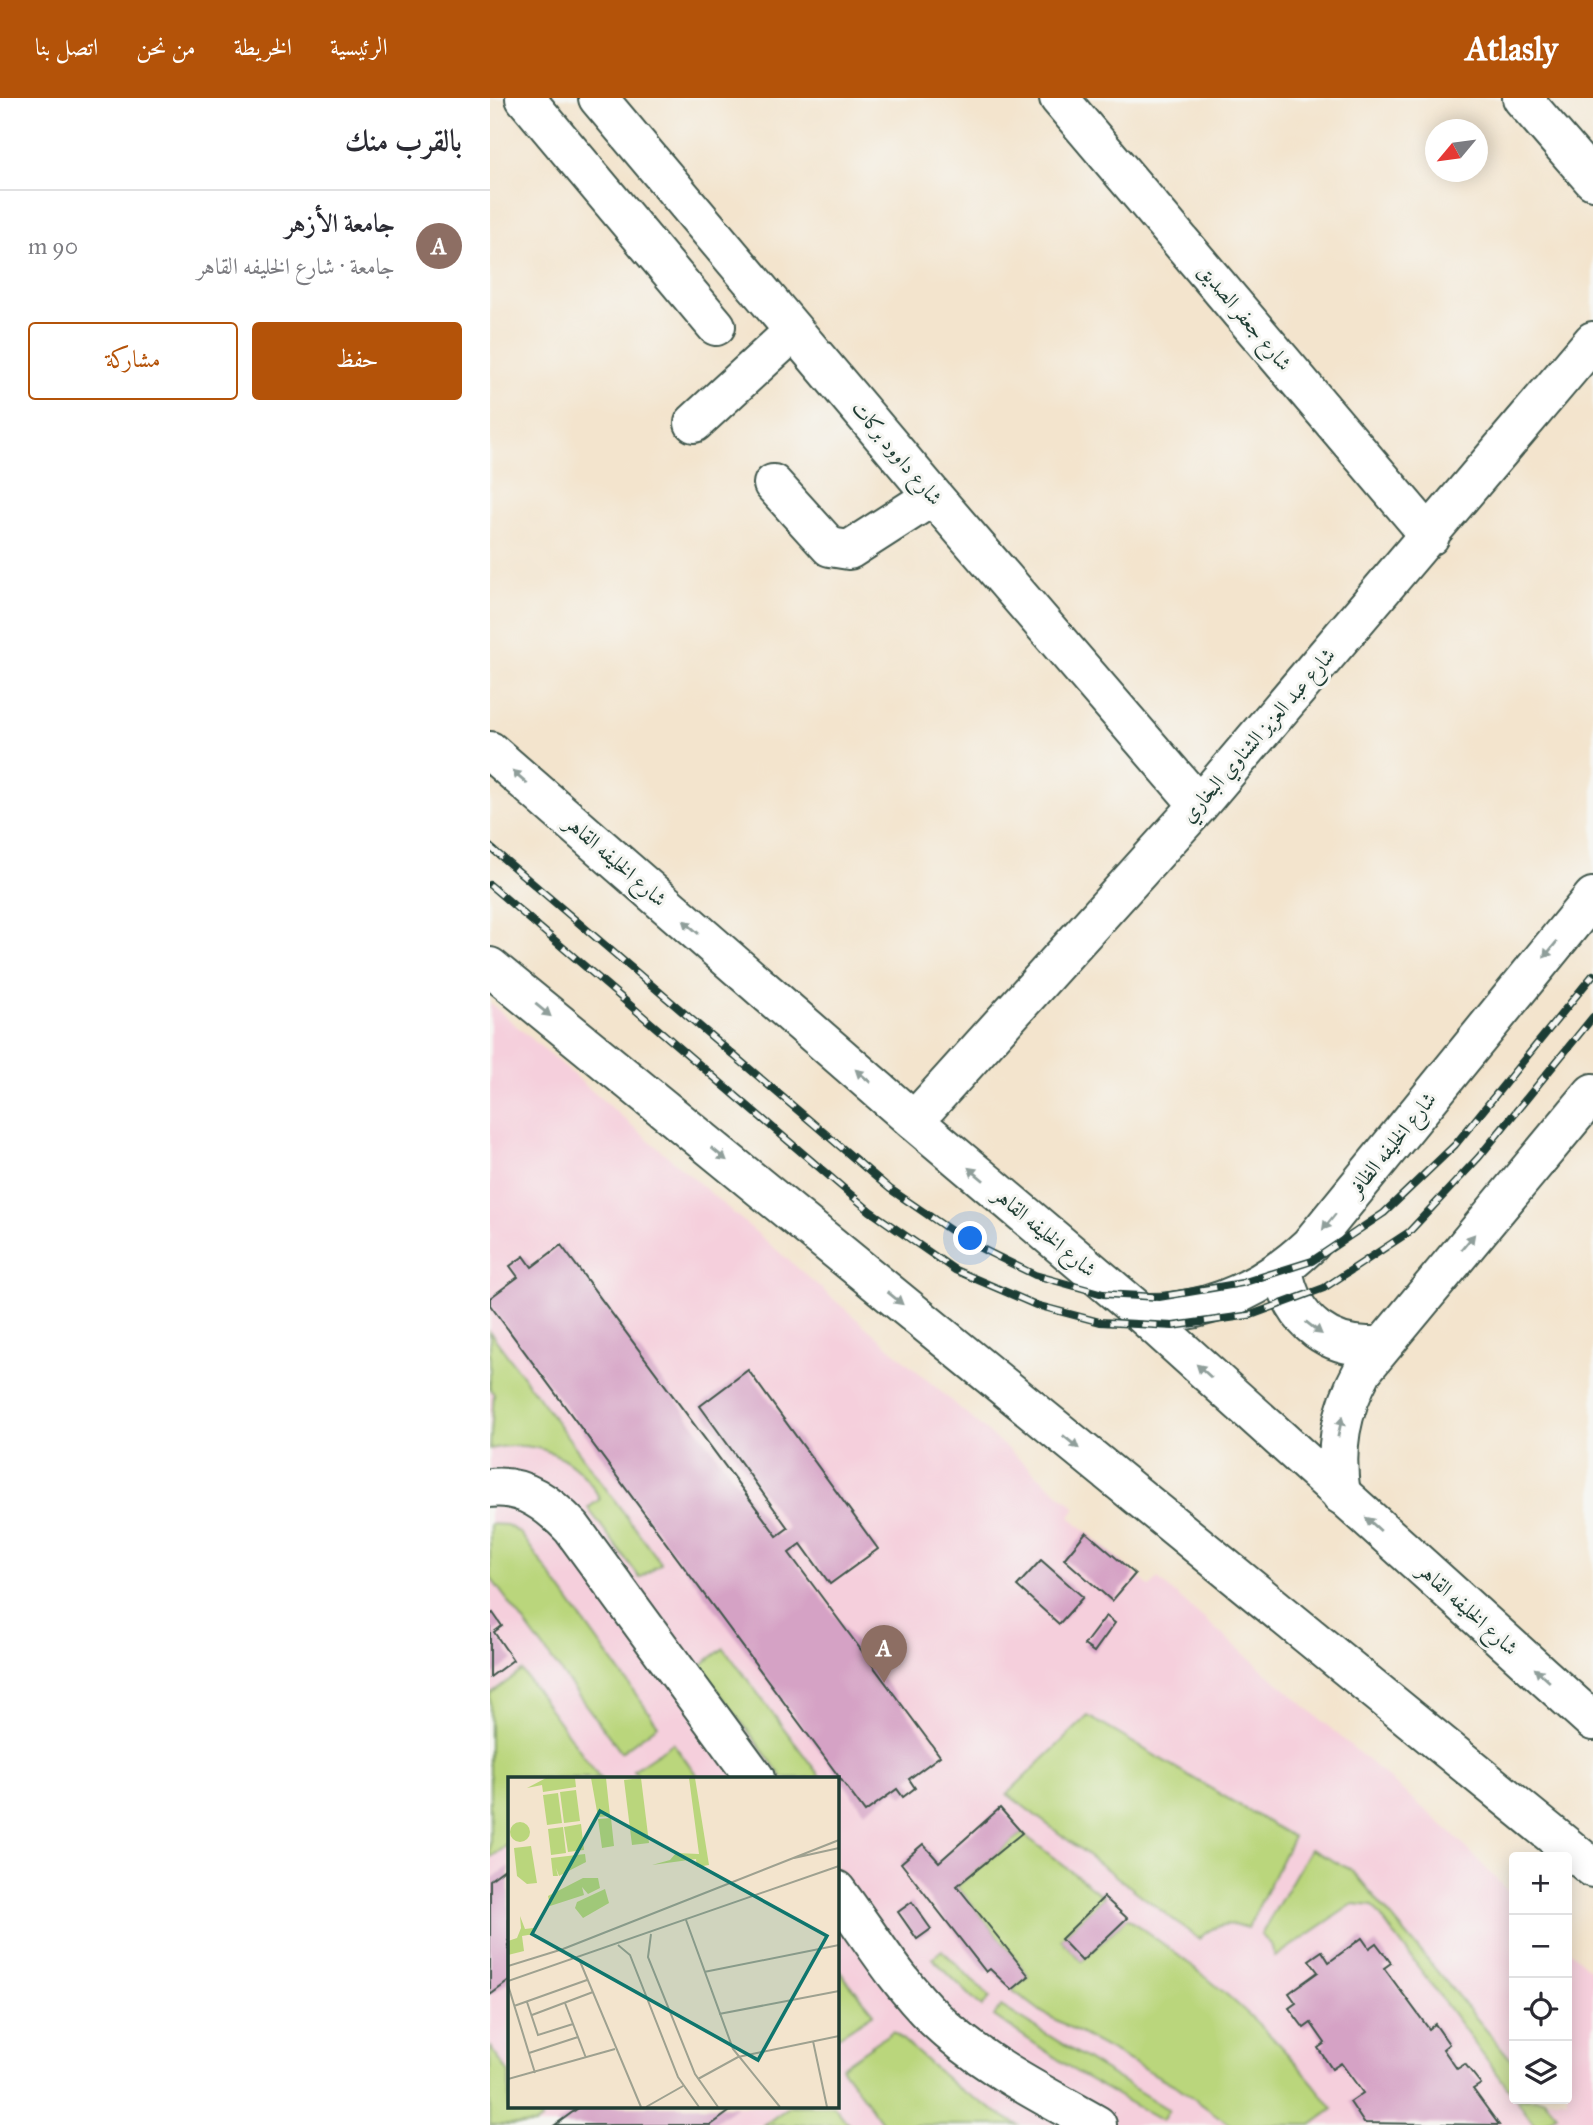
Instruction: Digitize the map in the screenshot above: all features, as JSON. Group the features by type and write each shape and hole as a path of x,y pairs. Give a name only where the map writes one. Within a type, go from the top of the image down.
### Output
{"street":[{"path":"525,98 716,326"},
{"name":"شارع داوود بركات","path":"598,98 933,496 1199,805"},
{"name":"شارع جعفر الصديق","path":"1059,98 1430,536"},
{"path":"1522,98 1593,180"},
{"path":"694,423 794,331"},
{"name":"شارع عبد العزيز الشناوي البخاري","path":"914,1121 1199,805 1593,341"},
{"path":"773,484 830,547 839,550 849,550 933,496"},
{"name":"شارع الخليفه القاهر","path":"490,751 914,1121 1141,1313 1341,1495 1590,1711"},
{"name":"شارع الخليفه الظافر","path":"1141,1313 1167,1314 1222,1302 1248,1291 1283,1270 1310,1245 1593,897"},
{"path":"490,967 1593,1868"},
{"path":"1341,1495 1336,1466 1343,1414 1363,1370 1585,1117"},
{"path":"1283,1270 1292,1304 1316,1331 1348,1345 1384,1345"},
{"path":"490,1488 527,1493 552,1507 572,1528 754,1777"},
{"path":"838,1893 912,1993 953,2035 981,2057 1097,2125"}],"shaded area":[{"path":"490,1003 1076,1508 1070,1517 1150,1587 1158,1579 1453,1834 1509,1893 1509,2104 1572,2104 1572,1953 1593,1972 1593,2125 490,2125"}],"green space":[{"path":"490,1332 661,1563 640,1578 588,1508 600,1499 580,1472 567,1461 539,1449 507,1446 490,1449 494,1394 490,1389"},
{"path":"490,1524 507,1525 521,1534 658,1725 621,1752 490,1577"},
{"path":"724,1648 820,1777 782,1777 700,1666"},
{"path":"522,1671 599,1777 508,1777 508,1845 490,1858 490,1694"},
{"path":"1088,1716 1293,1837 1248,1928 1222,1925 1199,1939 1007,1794"},
{"path":"673,1743 698,1777 639,1777 633,1770"},
{"path":"1022,1833 1104,1897 1061,1939 1082,1961 1127,1918 1212,1982 1264,2029 1333,2109 1311,2125 1230,2125 1178,2087 1043,2013 1012,1990 1029,1976 957,1886"},
{"path":"1310,1849 1350,1869 1509,2057 1509,2089 1373,1906 1353,1904 1275,1957 1271,1944 1261,1935"},
{"path":"942,1950 990,1997 982,2007 932,1958"},
{"path":"838,1969 874,2013 838,2036"},
{"path":"1001,2006 1169,2110 1162,2121 1078,2073 994,2016"},
{"path":"893,2031 956,2087 1018,2125 884,2125 841,2067"},
{"path":"490,2047 508,2072 508,2108 534,2108 542,2119 534,2125 490,2125"},
{"path":"1520,2104 1548,2104 1557,2114 1542,2125 1535,2125"},
{"path":"787,2108 836,2108 849,2125 764,2125"}],"building":[{"path":"561,1245 777,1536 788,1528 700,1406 748,1370 878,1549 830,1584 801,1544 789,1553 940,1756 909,1779 915,1788 903,1797 897,1789 865,1812 490,1305 490,1298 518,1277 510,1266 524,1256 532,1267"},
{"path":"1086,1532 1135,1574 1112,1601 1064,1559"},
{"path":"1041,1560 1083,1597 1059,1624 1017,1586"},
{"path":"493,1613 502,1626 494,1632 513,1660 490,1677 490,1615"},
{"path":"1106,1616 1115,1623 1094,1652 1084,1645"},
{"path":"1000,1808 1022,1833 957,1886 1029,1976 1012,1990 990,1969 986,1972 901,1863 923,1844 939,1862"},
{"path":"508,1867 508,1982 490,1995 490,1880"},
{"path":"1104,1897 1127,1918 1082,1961 1061,1939"},
{"path":"912,1902 931,1929 917,1939 898,1912"},
{"path":"1362,1938 1369,1948 1376,1943 1391,1963 1384,1968 1429,2029 1435,2024 1449,2044 1443,2049 1457,2069 1465,2064 1481,2084 1473,2089 1499,2125 1364,2123 1350,2102 1363,2093 1341,2063 1332,2069 1318,2048 1325,2043 1311,2023 1304,2028 1289,2008 1296,2003 1289,1993 1318,1972 1309,1960 1322,1951 1329,1962"},
{"path":"578,2108 734,2108 711,2125 555,2125"}],"railway":[{"path":"490,847 890,1189 966,1241 1035,1275 1103,1294 1159,1297 1242,1283 1312,1261 1384,1213 1455,1145 1593,975"},
{"path":"490,885 870,1211 955,1270 1036,1305 1100,1322 1173,1326 1251,1315 1324,1288 1409,1232 1479,1157 1593,1017"}],"place":[{"name":"جامعة الأزهر","path":"884,1683"}]}
